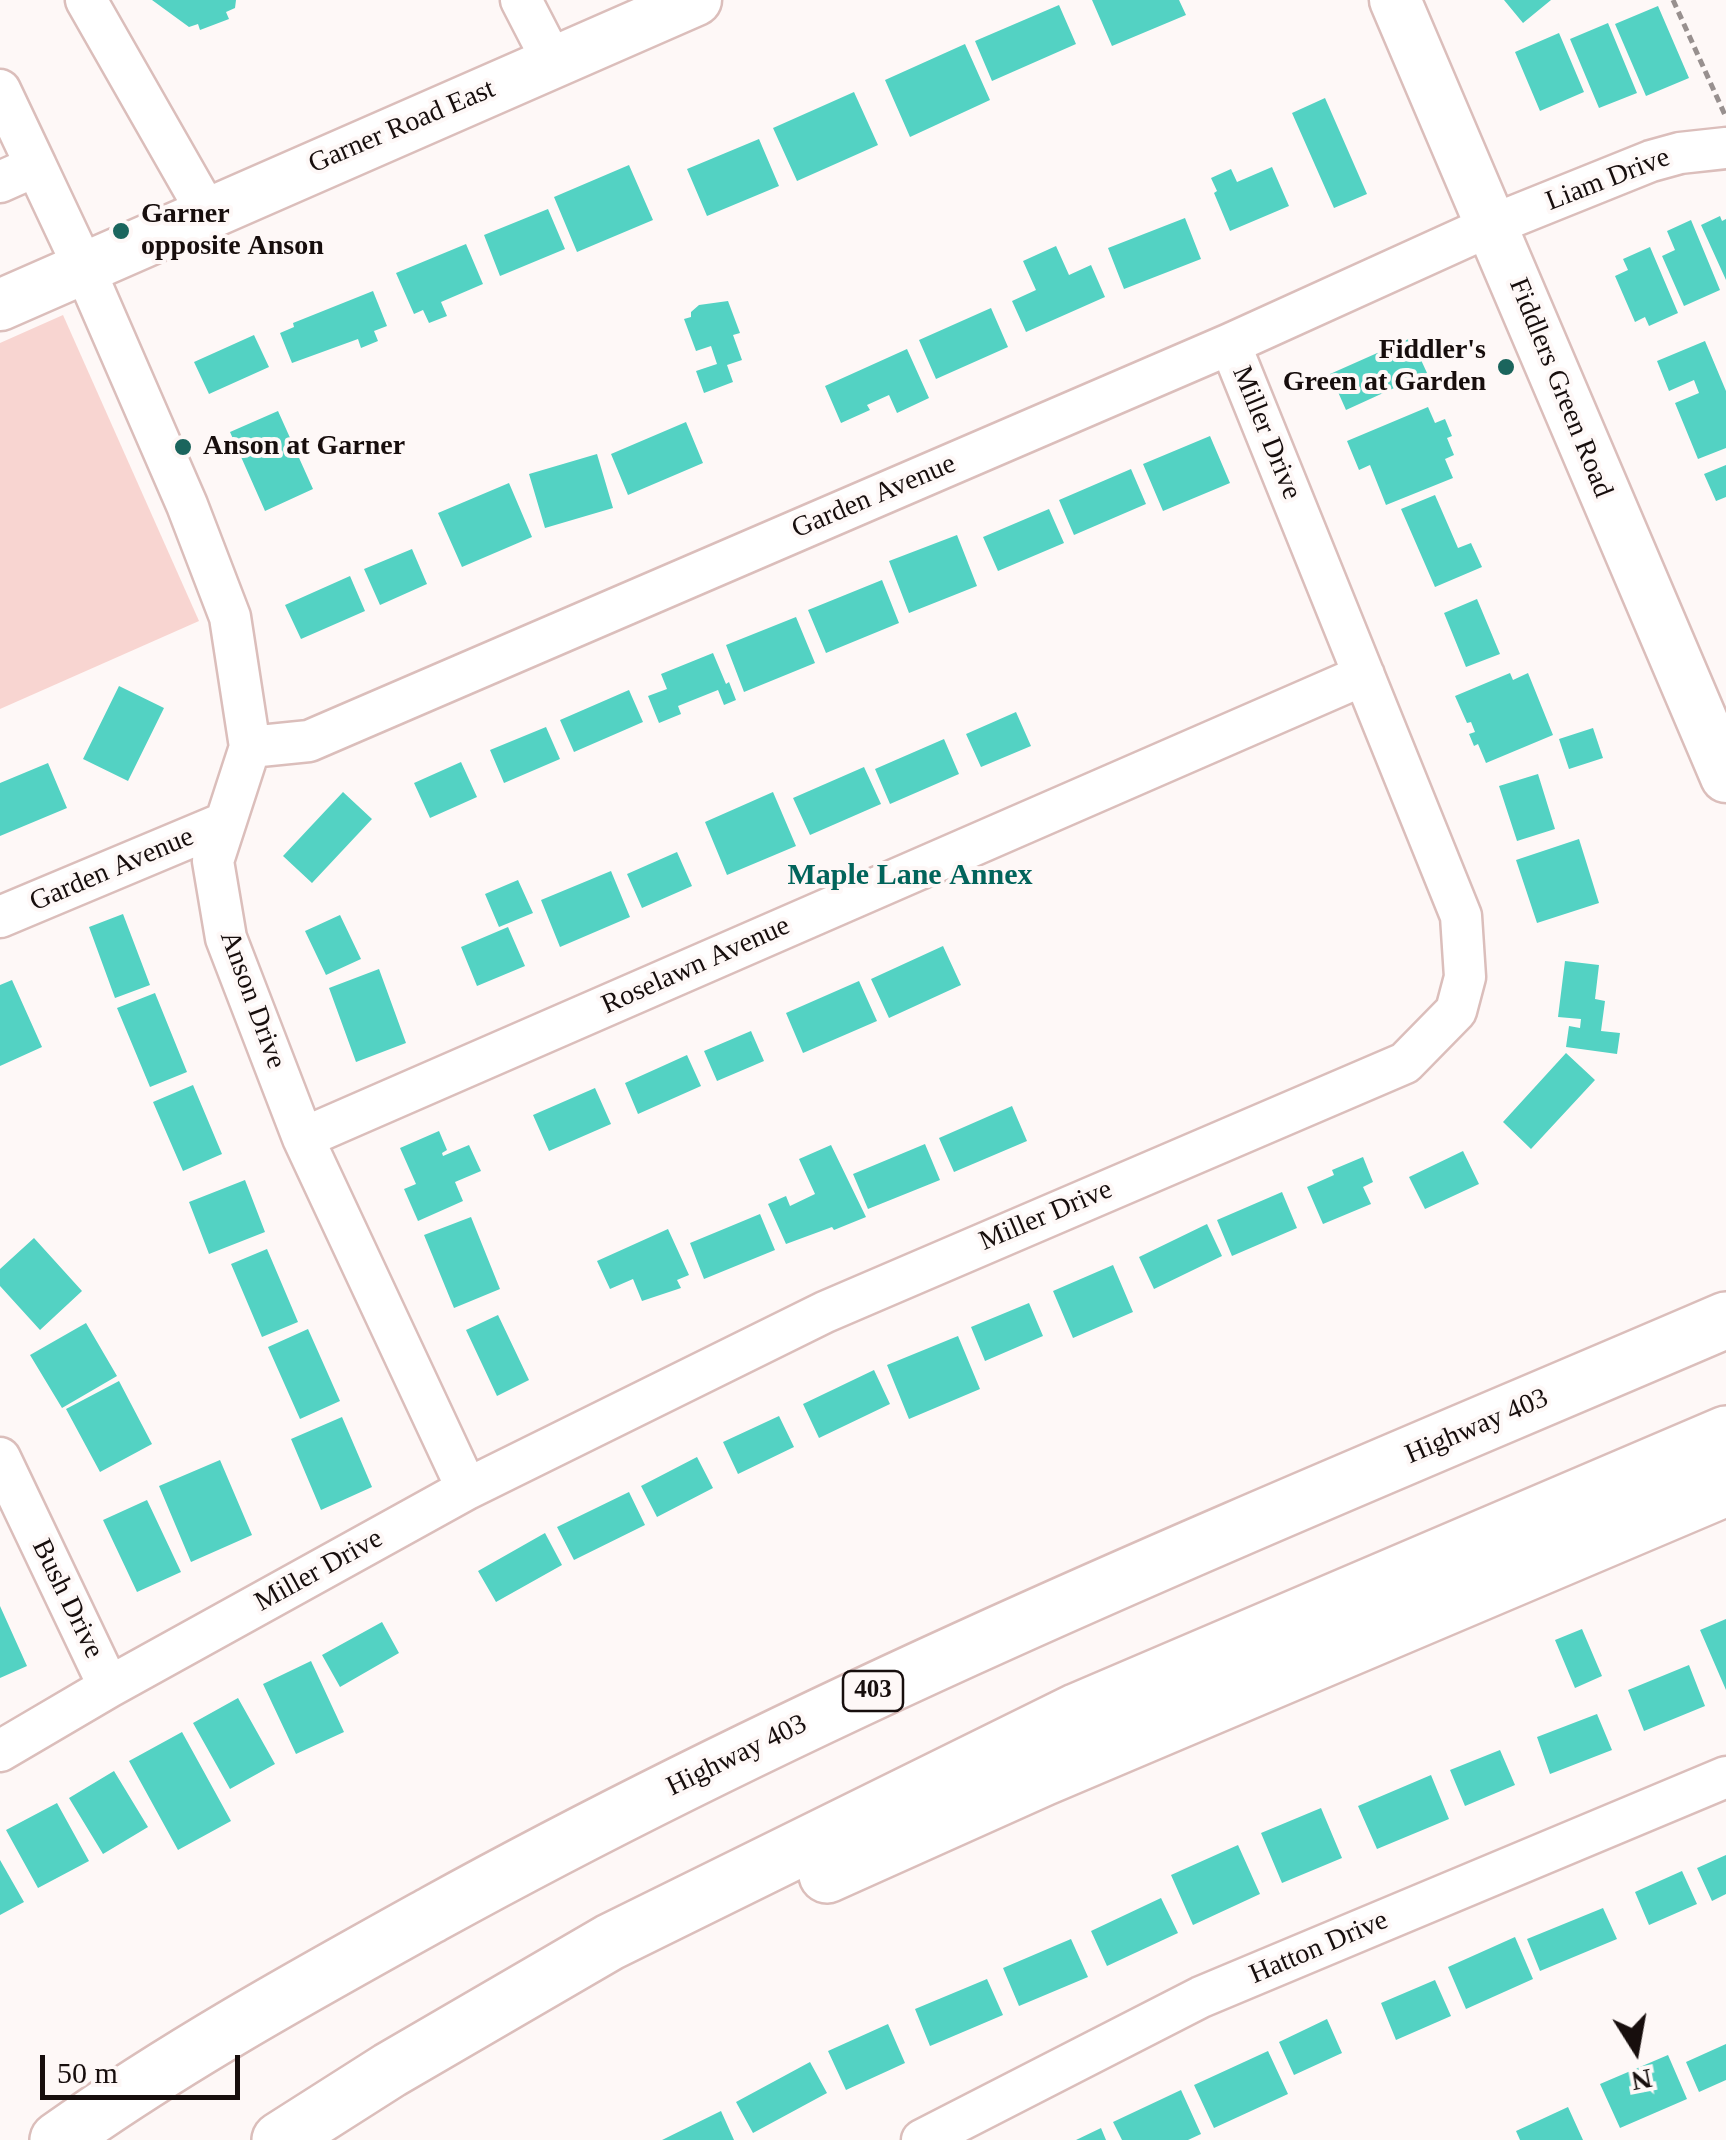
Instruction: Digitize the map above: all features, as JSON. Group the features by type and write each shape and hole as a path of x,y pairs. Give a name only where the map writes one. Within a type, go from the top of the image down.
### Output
{"highway":[{"name":"Highway 403","path":"58,2140 271,2004 520,1866 774,1736 1027,1620 1726,1320"},
{"path":"280,2140 390,2070 610,1942 1078,1711 1726,1434"},
{"path":"390,2070 1043,1778 1726,1488"}],"main road":[{"name":"Garner Road East","path":"0,305 696,0"},
{"name":"Fiddlers Green Road","path":"1395,0 1726,776"}],"street":[{"path":"86,0 207,212"},
{"path":"521,0 553,62"},
{"name":"Anson Drive","path":"0,90 18,174 84,268 187,504 230,617 250,747 212,861 226,938 303,1138 467,1490"},
{"name":"Liam Drive","path":"1492,225 1651,162 1680,153 1726,148"},
{"name":"Garden Avenue","path":"250,747 309,741 1230,344 1492,225"},
{"name":"Miller Drive","path":"0,1751 109,1686 467,1490 825,1312 1405,1062 1456,1011 1466,977 1461,916 1230,344"},
{"name":"Roselawn Avenue","path":"303,1138 1364,674"},
{"name":"Garden Avenue","path":"0,917 224,823"},
{"name":"Bush Drive","path":"0,1458 109,1686"},
{"name":"Hatton Drive","path":"922,2140 1201,1998 1726,1777"}],"path":[{"path":"1673,0 1726,118"}],"shaded area":[{"path":"63,315 199,621 0,709 0,343"}],"building":[{"path":"152,0 236,0 235,8 226,12 229,19 200,30 198,24 189,27"},
{"path":"1092,0 1179,0 1186,15 1112,46"},
{"path":"1504,0 1551,0 1523,23"},
{"path":"1059,5 1076,44 992,81 975,41"},
{"path":"1658,6 1689,78 1646,96 1615,24"},
{"path":"1608,23 1637,93 1599,108 1570,39"},
{"path":"1559,33 1584,92 1540,111 1515,52"},
{"path":"965,44 990,100 910,137 885,80"},
{"path":"854,92 878,145 797,181 773,128"},
{"path":"1325,98 1367,194 1334,208 1292,113"},
{"path":"759,139 779,186 707,216 687,169"},
{"path":"629,165 653,220 577,252 554,197"},
{"path":"1272,167 1289,206 1230,231 1211,178 1231,169 1237,182"},
{"path":"548,209 565,249 500,276 484,235"},
{"path":"1720,216 1722,221 1726,219 1726,280 1701,225"},
{"path":"1185,218 1201,259 1124,289 1108,248"},
{"path":"1691,220 1720,290 1684,306 1662,256 1675,250 1667,231"},
{"path":"466,244 483,284 441,302 447,316 429,323 423,310 414,314 396,273"},
{"path":"1056,246 1069,275 1091,265 1105,297 1026,332 1012,301 1036,290 1023,261"},
{"path":"1650,247 1678,313 1649,326 1645,317 1635,322 1615,276 1628,270 1623,259"},
{"path":"373,291 387,326 374,331 378,341 361,348 358,339 292,363 280,333 294,327 293,323"},
{"path":"728,301 740,333 733,335 742,360 727,365 733,382 704,393 696,371 717,364 711,346 696,351 684,319 691,317 699,305"},
{"path":"991,308 1008,347 936,379 919,340"},
{"path":"254,335 269,367 209,394 194,362"},
{"path":"1411,338 1427,373 1346,410 1330,374"},
{"path":"1705,341 1726,391 1726,448 1698,459 1675,403 1699,393 1694,380 1669,391 1657,361"},
{"path":"907,349 929,398 897,413 889,395 867,405 870,410 841,423 825,386"},
{"path":"1428,407 1435,423 1445,419 1452,436 1447,438 1454,455 1445,459 1453,478 1386,505 1370,465 1359,470 1347,441"},
{"path":"278,411 313,489 265,511 230,432"},
{"path":"686,422 703,463 628,495 611,454"},
{"path":"1210,436 1230,483 1163,511 1143,464"},
{"path":"597,454 613,508 545,528 529,474"},
{"path":"1726,465 1726,497 1716,501 1704,474"},
{"path":"1131,469 1146,504 1074,535 1059,500"},
{"path":"509,483 532,537 462,567 438,513"},
{"path":"1435,495 1458,548 1471,543 1482,567 1435,587 1401,509"},
{"path":"1049,509 1064,543 998,571 983,537"},
{"path":"957,535 977,586 909,613 889,561"},
{"path":"412,549 427,584 380,605 364,569"},
{"path":"350,576 365,611 301,639 285,605"},
{"path":"882,580 899,623 826,653 808,610"},
{"path":"1477,599 1500,654 1466,667 1444,613"},
{"path":"796,617 815,663 744,692 726,645"},
{"path":"713,653 736,700 724,705 718,690 678,706 681,714 659,723 648,696 667,689 661,674"},
{"path":"1510,673 1513,680 1528,673 1553,735 1486,763 1478,744 1474,746 1469,734 1475,732 1455,696"},
{"path":"119,686 164,708 128,781 83,759"},
{"path":"629,690 643,722 574,752 560,720"},
{"path":"1016,712 1031,746 981,767 966,734"},
{"path":"546,727 560,759 504,783 490,750"},
{"path":"1593,728 1603,758 1569,769 1559,739"},
{"path":"944,739 959,774 890,804 875,769"},
{"path":"461,762 477,797 430,818 414,783"},
{"path":"48,763 67,808 0,836 0,783"},
{"path":"864,767 881,804 810,835 793,798"},
{"path":"1538,774 1555,829 1517,841 1499,786"},
{"path":"343,792 372,819 312,883 283,856"},
{"path":"773,792 796,846 727,875 705,822"},
{"path":"1579,839 1599,903 1537,923 1516,860"},
{"path":"677,852 692,886 642,908 627,874"},
{"path":"611,871 630,917 560,947 541,900"},
{"path":"518,880 533,913 499,927 485,894"},
{"path":"123,914 150,985 115,998 89,927"},
{"path":"340,915 361,959 326,975 305,931"},
{"path":"508,927 525,966 477,986 461,947"},
{"path":"943,946 961,985 889,1018 871,979"},
{"path":"1565,961 1599,965 1595,999 1605,1001 1601,1031 1620,1033 1617,1054 1566,1047 1569,1026 1580,1028 1581,1019 1558,1017"},
{"path":"379,969 406,1043 356,1062 329,988"},
{"path":"12,980 42,1047 0,1066 0,985"},
{"path":"859,981 877,1021 803,1053 786,1013"},
{"path":"155,993 187,1072 150,1087 117,1008"},
{"path":"751,1031 764,1061 717,1081 704,1051"},
{"path":"1566,1053 1595,1080 1531,1149 1503,1122"},
{"path":"687,1055 701,1086 638,1114 625,1083"},
{"path":"193,1085 222,1154 183,1171 153,1102"},
{"path":"595,1088 611,1124 549,1151 533,1115"},
{"path":"1012,1106 1027,1141 954,1172 939,1138"},
{"path":"439,1131 447,1150 443,1156 469,1145 481,1171 455,1182 463,1201 418,1221 404,1189 416,1184 400,1148"},
{"path":"925,1144 940,1180 868,1209 853,1174"},
{"path":"831,1145 866,1217 786,1244 768,1204 786,1196 790,1206 815,1194 799,1159"},
{"path":"1463,1151 1479,1184 1425,1209 1409,1177"},
{"path":"1363,1157 1373,1182 1363,1187 1371,1204 1323,1224 1307,1187 1334,1175 1332,1170"},
{"path":"245,1180 265,1232 209,1254 189,1202"},
{"path":"1282,1192 1297,1228 1232,1256 1217,1220"},
{"path":"760,1214 775,1250 704,1279 690,1243"},
{"path":"471,1217 500,1289 454,1308 424,1235"},
{"path":"1207,1224 1222,1256 1154,1289 1139,1257"},
{"path":"668,1229 689,1275 677,1280 681,1288 642,1301 633,1279 610,1289 597,1261"},
{"path":"34,1238 82,1291 40,1330 0,1286 0,1269"},
{"path":"267,1249 298,1322 262,1337 231,1264"},
{"path":"1113,1265 1133,1312 1073,1338 1053,1291"},
{"path":"1029,1303 1043,1336 985,1361 971,1327"},
{"path":"498,1315 529,1380 497,1396 466,1330"},
{"path":"86,1323 117,1376 62,1408 30,1355"},
{"path":"308,1329 340,1401 300,1419 268,1347"},
{"path":"958,1336 980,1389 909,1419 887,1365"},
{"path":"874,1370 890,1404 819,1438 803,1404"},
{"path":"119,1381 152,1444 100,1472 66,1409"},
{"path":"779,1416 794,1447 738,1474 723,1442"},
{"path":"342,1417 372,1487 321,1510 291,1439"},
{"path":"697,1457 713,1488 657,1517 641,1486"},
{"path":"220,1460 252,1535 191,1562 159,1486"},
{"path":"629,1492 645,1525 574,1560 557,1527"},
{"path":"147,1500 181,1572 137,1592 103,1520"},
{"path":"545,1533 562,1565 496,1602 478,1571"},
{"path":"0,1606 27,1666 0,1678"},
{"path":"1726,1619 1726,1690 1700,1630"},
{"path":"382,1622 399,1653 340,1687 322,1655"},
{"path":"1582,1629 1602,1676 1575,1688 1555,1640"},
{"path":"311,1661 344,1732 296,1754 263,1684"},
{"path":"1689,1665 1705,1706 1644,1731 1628,1690"},
{"path":"238,1698 275,1764 230,1789 193,1723"},
{"path":"1597,1714 1612,1750 1550,1774 1537,1737"},
{"path":"182,1732 231,1821 178,1850 129,1761"},
{"path":"1500,1750 1515,1785 1465,1806 1450,1770"},
{"path":"114,1771 148,1827 103,1854 69,1798"},
{"path":"1431,1775 1449,1819 1377,1849 1358,1806"},
{"path":"57,1803 89,1861 38,1888 6,1830"},
{"path":"1321,1808 1342,1858 1282,1883 1261,1833"},
{"path":"1238,1845 1260,1894 1193,1925 1171,1875"},
{"path":"1726,1855 1726,1894 1712,1901 1697,1868"},
{"path":"0,1860 24,1902 0,1915"},
{"path":"1682,1871 1697,1904 1649,1925 1635,1892"},
{"path":"1161,1898 1178,1933 1107,1966 1091,1931"},
{"path":"1603,1908 1617,1939 1540,1971 1527,1939"},
{"path":"1515,1937 1533,1979 1466,2009 1448,1967"},
{"path":"1071,1939 1088,1977 1019,2006 1003,1968"},
{"path":"987,1979 1003,2015 930,2046 915,2009"},
{"path":"1435,1980 1451,2016 1396,2040 1381,2003"},
{"path":"1327,2019 1342,2053 1294,2075 1279,2042"},
{"path":"888,2024 905,2063 846,2090 828,2051"},
{"path":"1726,2044 1726,2080 1699,2092 1686,2062"},
{"path":"1268,2051 1288,2094 1214,2128 1194,2085"},
{"path":"1668,2055 1687,2099 1620,2128 1600,2084"},
{"path":"810,2062 827,2093 753,2133 736,2102"},
{"path":"1181,2090 1201,2134 1188,2140 1122,2140 1113,2122"},
{"path":"1568,2107 1583,2140 1520,2140 1516,2131"},
{"path":"721,2111 734,2140 662,2140"},
{"path":"1101,2128 1106,2140 1076,2140"}],"place":[{"name":"Garner opposite Anson","path":"121,231"},
{"name":"Fiddler's Green at Garden","path":"1506,367"},
{"name":"Anson at Garner","path":"183,447"}],"district":[{"name":"Maple Lane Annex","path":"910,876"}]}
